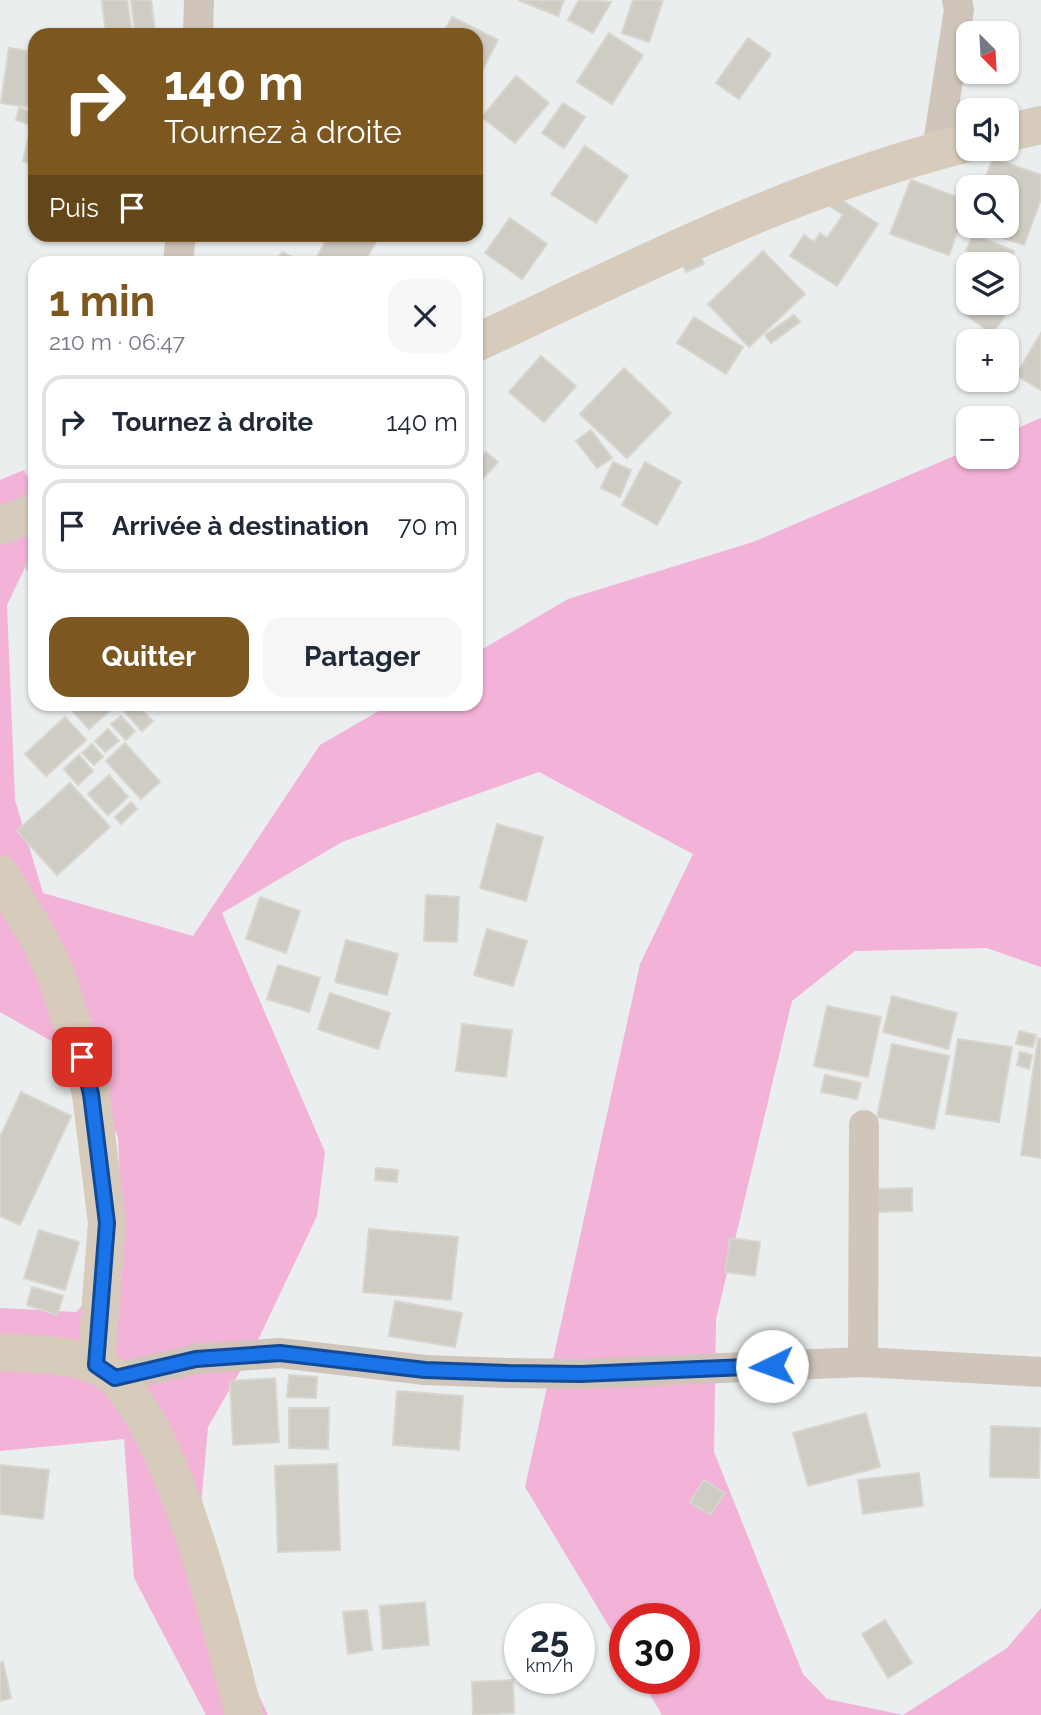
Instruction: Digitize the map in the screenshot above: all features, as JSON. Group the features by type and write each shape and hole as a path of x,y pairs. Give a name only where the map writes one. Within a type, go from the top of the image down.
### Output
{"street":[{"path":"198,28 199,0"},
{"path":"483,340 672,250 795,199 952,147 959,10 957,0"},
{"path":"1019,130 1041,125"},
{"path":"0,527 28,515"},
{"path":"0,874 40,940 56,975 91,1094 107,1223 105,1371 131,1398 175,1480 220,1620 244,1715"},
{"path":"863,1362 864,1125"},
{"path":"0,1352 61,1357 105,1371 196,1359 280,1353 425,1370 508,1373 581,1374 863,1362 1041,1372"}],"shaded area":[{"path":"1041,418 1041,967 987,948 855,951 792,1001 716,1319 714,1452 803,1674 827,1699 903,1715 662,1715 650,1694 700,1694 700,1603 609,1603 609,1626 525,1487 640,964 693,854 539,772 342,842 222,913 325,1152 317,1216 258,1340 208,1427 196,1562 268,1715 206,1715 134,1578 124,1439 0,1451 0,1308 76,1312 109,1279 122,1232 118,1137 76,1055 0,1012 0,480 24,470 28,478 28,562 7,605 15,800 43,893 193,936 320,745 379,711 483,711 483,649 568,599 753,542 956,455 956,469 1019,469 1019,427"},
{"path":"1041,1608 1041,1715 903,1715 1007,1648"}],"building":[{"path":"102,0 127,0 131,28 105,28"},
{"path":"131,0 151,0 155,28 134,28"},
{"path":"518,0 564,0 558,16"},
{"path":"579,0 611,2 593,33 568,20"},
{"path":"633,0 663,0 649,42 622,33"},
{"path":"452,17 474,28 446,28"},
{"path":"483,32 498,40 483,69"},
{"path":"609,33 643,55 612,104 577,82"},
{"path":"748,38 771,54 739,99 716,83"},
{"path":"9,48 28,51 28,107 1,103"},
{"path":"516,76 549,103 515,143 483,116"},
{"path":"563,103 585,117 564,148 542,133"},
{"path":"19,108 28,111 28,124 16,120"},
{"path":"28,140 28,163 23,161"},
{"path":"585,146 628,176 596,223 551,194"},
{"path":"992,161 1001,161 1041,175 1041,199 1024,245 1004,238 1019,238 1019,175 987,175"},
{"path":"911,180 956,197 956,235 949,255 890,234"},
{"path":"831,193 878,224 837,286 790,256 804,235 814,242 820,233 827,238 843,215 825,203"},
{"path":"510,218 547,244 522,279 485,253"},
{"path":"971,238 983,238 1014,251 969,252 966,251"},
{"path":"325,242 376,242 368,256 317,256"},
{"path":"698,251 704,264 686,272 680,259"},
{"path":"763,251 805,294 749,347 708,304"},
{"path":"794,315 800,322 771,343 765,335"},
{"path":"966,315 1006,315 996,329 985,329"},
{"path":"694,317 743,347 726,374 677,343"},
{"path":"1041,333 1041,390 1019,377 1019,370"},
{"path":"541,356 576,386 544,422 509,392"},
{"path":"624,368 671,413 627,458 580,414"},
{"path":"591,430 612,458 597,468 576,441"},
{"path":"486,452 498,462 483,478 483,455"},
{"path":"613,462 631,470 620,497 601,488"},
{"path":"645,462 681,482 657,525 622,505"},
{"path":"73,711 110,711 89,729"},
{"path":"124,711 143,711 153,721 142,731"},
{"path":"121,716 135,731 126,740 111,724"},
{"path":"65,717 86,740 46,776 25,754"},
{"path":"108,729 119,741 105,752 95,741"},
{"path":"125,743 160,782 141,799 106,761"},
{"path":"92,744 103,757 94,765 82,753"},
{"path":"79,755 93,771 78,785 64,769"},
{"path":"109,775 128,797 108,815 88,794"},
{"path":"70,783 110,827 57,875 17,831"},
{"path":"131,802 137,809 121,824 115,817"},
{"path":"497,824 543,837 526,901 480,888"},
{"path":"426,895 459,897 457,942 424,941"},
{"path":"260,897 300,911 286,953 246,939"},
{"path":"487,929 527,941 513,986 474,975"},
{"path":"346,940 398,954 387,995 335,982"},
{"path":"278,965 320,978 309,1012 267,999"},
{"path":"330,993 390,1013 378,1049 318,1029"},
{"path":"892,996 957,1013 948,1049 883,1032"},
{"path":"827,1006 881,1017 868,1077 814,1066"},
{"path":"462,1024 512,1030 506,1077 456,1071"},
{"path":"1019,1031 1036,1035 1033,1047 1016,1044"},
{"path":"1038,1038 1041,1039 1041,1158 1021,1155"},
{"path":"958,1039 1012,1047 999,1122 946,1114"},
{"path":"892,1044 949,1056 934,1129 877,1117"},
{"path":"1020,1052 1032,1055 1029,1069 1017,1065"},
{"path":"825,1075 861,1083 857,1099 821,1092"},
{"path":"21,1092 71,1116 20,1225 0,1216 0,1137"},
{"path":"376,1168 398,1170 397,1182 375,1180"},
{"path":"912,1188 912,1211 876,1212 876,1189"},
{"path":"369,1229 458,1237 451,1300 363,1292"},
{"path":"39,1230 79,1242 65,1290 24,1278"},
{"path":"730,1238 760,1242 755,1276 725,1272"},
{"path":"32,1287 63,1296 57,1315 27,1305"},
{"path":"395,1301 462,1313 455,1347 389,1336"},
{"path":"289,1375 317,1377 316,1398 287,1397"},
{"path":"275,1378 279,1442 233,1445 230,1381"},
{"path":"397,1391 463,1396 459,1450 393,1445"},
{"path":"289,1408 329,1408 328,1449 289,1448"},
{"path":"866,1413 880,1467 808,1486 793,1433"},
{"path":"991,1426 1040,1428 1039,1478 990,1477"},
{"path":"337,1464 340,1550 278,1552 275,1466"},
{"path":"0,1465 49,1470 43,1519 0,1514"},
{"path":"919,1473 923,1506 863,1514 858,1480"},
{"path":"704,1480 725,1493 710,1515 690,1502"},
{"path":"425,1602 429,1645 383,1649 380,1606"},
{"path":"367,1610 372,1650 348,1654 343,1612"},
{"path":"885,1620 912,1663 888,1678 862,1634"},
{"path":"3,1662 11,1698 0,1701 0,1663"},
{"path":"504,1680 504,1694 513,1694 514,1713 473,1715 472,1682"}],"route":[{"path":"82,1057 91,1094 107,1223 96,1365 115,1378 196,1359 280,1353 425,1370 508,1373 581,1374 772,1366"}]}
